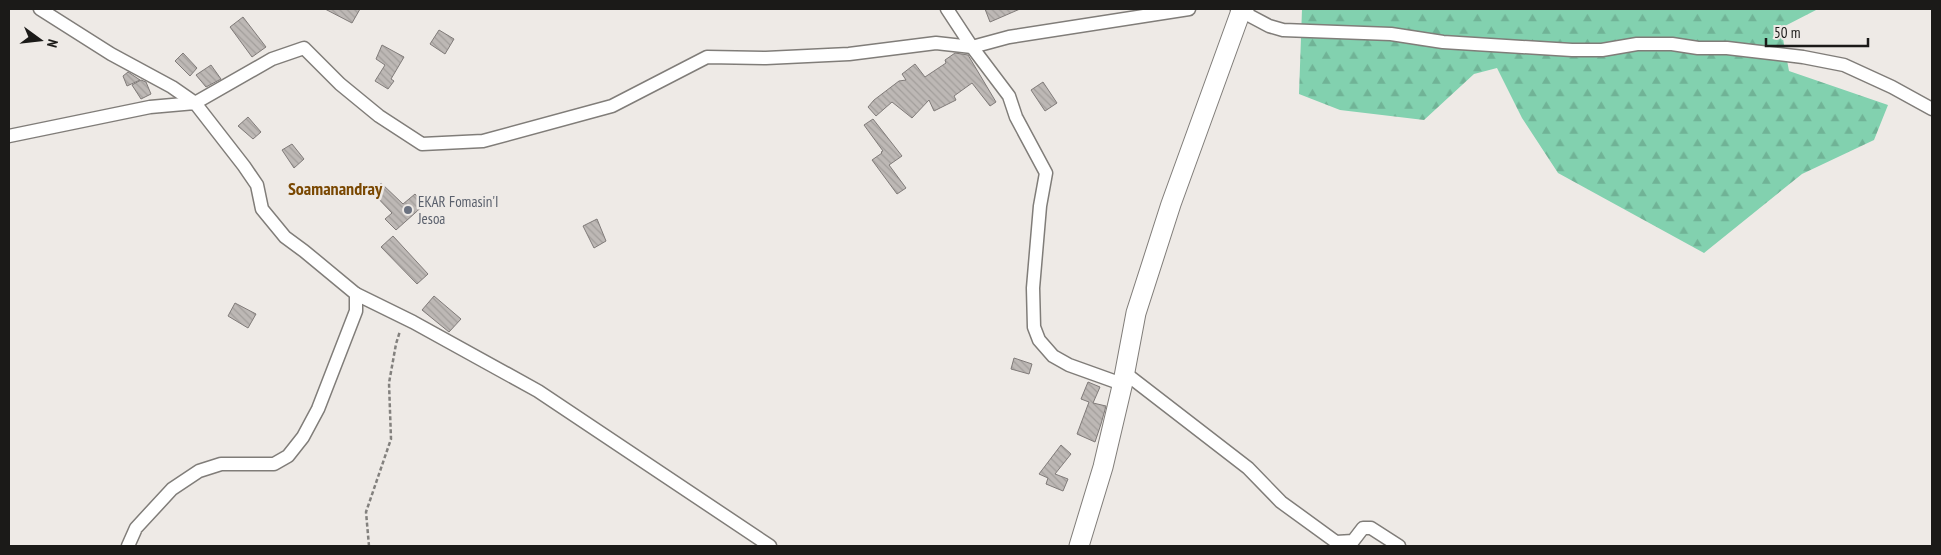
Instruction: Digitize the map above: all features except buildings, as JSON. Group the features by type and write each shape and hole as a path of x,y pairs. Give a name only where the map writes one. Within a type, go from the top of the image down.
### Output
{"street":[{"path":"40,9 196,103 257,185 262,209 285,238 304,251 356,294 405,318 538,391 770,546"},
{"path":"947,9 972,47 1009,96 1016,117 1046,173 1040,206 1033,288 1034,327 1039,340 1053,356 1069,365 1123,379 1248,468 1281,502 1336,542 1353,541 1363,528 1371,528 1399,546"},
{"path":"9,136 150,107 196,103 272,58 304,48 353,95 379,116 422,144 483,141 612,106 707,57 766,58 849,54 936,43 972,47 1009,37 1189,9"},
{"path":"1079,546 1104,467 1136,313 1168,213 1241,9 1269,26 1283,30 1391,34 1443,42 1572,50 1602,50 1637,44 1672,44 1803,57 1844,65 1892,87 1932,109"},
{"path":"128,546 136,528 172,489 199,471 221,464 274,464 288,456 303,437 318,409 356,311 356,294"}],"path":[{"path":"369,546 366,512 391,439 389,383 396,344 405,318"}],"green space":[{"path":"1302,9 1818,9 1781,28 1789,71 1888,105 1874,140 1802,174 1704,253 1558,173 1522,118 1497,68 1474,74 1424,120 1340,110 1299,94"}],"place":[{"name":"EKAR Fomasin'I Jesoa","path":"408,210"}],"district":[{"name":"Soamanandray","path":"335,188"}]}
